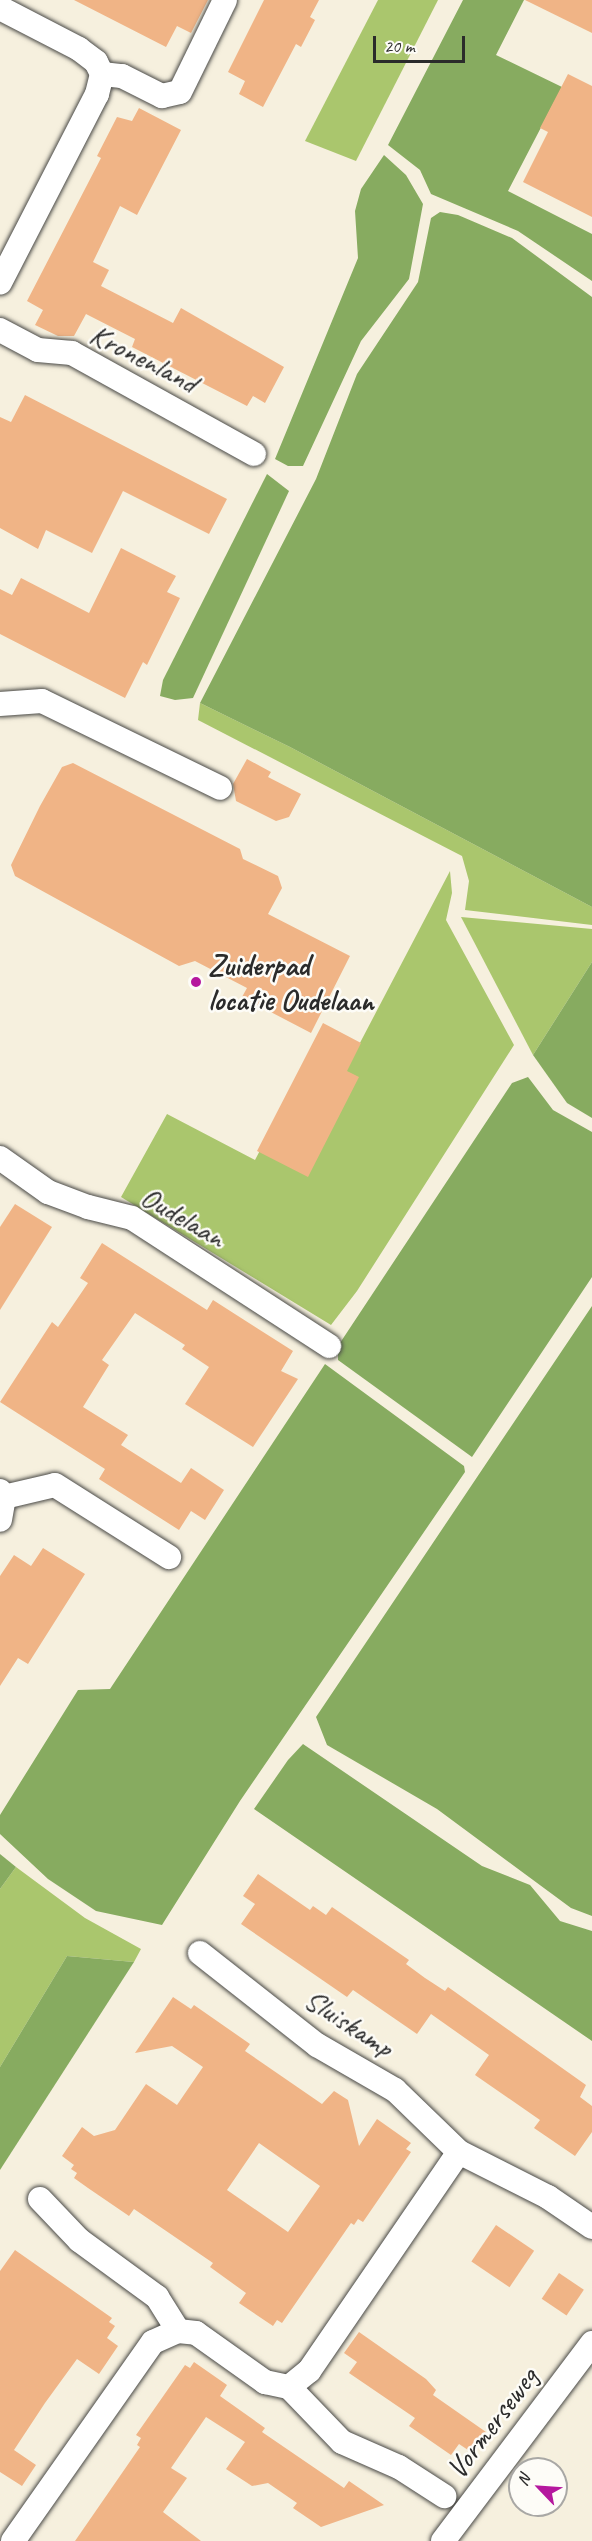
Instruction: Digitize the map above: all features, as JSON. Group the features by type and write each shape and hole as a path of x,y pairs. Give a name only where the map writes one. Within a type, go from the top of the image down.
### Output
{"street":[{"path":"102,74 122,76 162,96 180,92 225,0"},
{"path":"0,8 79,49 96,62 102,74 98,94 0,283"},
{"name":"Kronenland","path":"0,330 38,350 72,353 254,454"},
{"path":"0,704 42,701 220,788"},
{"name":"Oudelaan","path":"0,1158 48,1192 88,1207 132,1218 329,1346"},
{"path":"1,1502 55,1485 170,1557"},
{"name":"Sluiskamp","path":"200,1953 317,2045 396,2090 459,2152 548,2197 592,2227"},
{"path":"288,2387 309,2371 459,2152"},
{"path":"40,2199 79,2240 157,2297 178,2331"},
{"path":"13,2541 153,2342 178,2331 196,2333 265,2382 288,2387 342,2442 399,2467 444,2496"},
{"name":"Vormerseweg","path":"443,2541 592,2343"}],"green space":[{"path":"378,0 438,0 356,161 305,141"},
{"path":"463,0 524,0 496,55 562,87 508,191 592,234 592,281 518,231 431,194 420,170 388,145"},
{"path":"384,155 406,175 423,204 409,279 361,341 303,466 288,466 275,459 358,258 355,211 361,189"},
{"path":"440,212 458,215 512,238 592,297 592,907 290,747 200,703 316,479 357,374 418,282 431,218"},
{"path":"267,474 289,491 193,698 175,700 160,696 163,680"},
{"path":"200,703 290,747 592,907 592,925 465,910 469,881 462,856 198,720"},
{"path":"450,871 452,893 446,920 514,1045 357,1291 331,1325 121,1197 167,1114 255,1160 317,1041 351,1060"},
{"path":"461,917 592,929 592,962 533,1055"},
{"path":"592,962 592,1118 567,1103 533,1055"},
{"path":"528,1077 553,1110 592,1132 592,1277 472,1457 338,1360 338,1346 512,1083"},
{"path":"592,1306 592,1916 571,1908 437,1809 327,1745 316,1717"},
{"path":"325,1364 464,1466 465,1472 240,1801 162,1925 96,1911 48,1879 0,1834 0,1815 78,1690 110,1689"},
{"path":"303,1744 482,1866 530,1885 560,1921 592,1931 592,2041 254,1809 288,1760"},
{"path":"0,1854 16,1867 0,1889"},
{"path":"16,1867 85,1918 141,1949 134,1962 67,1956 0,2067 0,1889"},
{"path":"67,1956 134,1962 0,2170 0,2067"}],"building":[{"path":"74,0 208,0 191,33 177,26 166,47"},
{"path":"264,0 319,0 310,17 315,20 301,47 296,44 263,107 239,94 245,81 228,72"},
{"path":"525,0 592,0 592,33"},
{"path":"568,74 592,86 592,217 523,182 548,132 540,128"},
{"path":"139,108 181,130 137,215 120,206 93,262 109,270 101,286 173,323 181,308 284,367 265,403 253,396 247,406 132,347 135,339 86,314 74,336 58,336 35,325 43,310 27,301 101,158 97,156 117,117 132,121"},
{"path":"25,395 227,499 209,534 123,491 92,553 46,530 38,549 0,528 0,417 11,422"},
{"path":"121,548 176,576 167,592 180,598 147,665 143,662 125,698 0,634 0,589 12,595 21,578 89,613"},
{"path":"247,759 271,772 268,777 301,794 289,817 276,821 236,801 233,784"},
{"path":"73,763 240,849 243,859 278,876 282,888 268,914 350,956 311,1033 242,997 247,988 195,961 179,966 15,876 11,865 40,806 62,767"},
{"path":"323,1023 361,1043 347,1071 359,1077 308,1177 257,1151"},
{"path":"15,1204 52,1227 0,1310 0,1227"},
{"path":"102,1243 207,1310 213,1300 293,1351 281,1371 298,1379 253,1447 185,1404 209,1367 182,1349 185,1345 135,1313 102,1360 109,1365 83,1407 128,1435 121,1445 181,1483 191,1468 224,1490 205,1520 191,1511 179,1530 99,1479 105,1469 0,1402 52,1322 58,1327 88,1283 80,1278"},
{"path":"43,1548 85,1574 28,1664 18,1658 0,1686 0,1576 14,1555 31,1566"},
{"path":"258,1874 310,1910 313,1906 326,1915 332,1907 409,1960 406,1964 425,1978 445,1991 448,1987 586,2085 580,2097 592,2106 592,2132 575,2156 534,2128 540,2120 475,2075 489,2055 431,2014 417,2034 353,1990 347,1997 241,1924 255,1904 243,1896"},
{"path":"173,1997 191,2009 194,2005 250,2044 245,2051 322,2104 334,2091 348,2100 359,2146 377,2119 411,2143 406,2149 411,2152 363,2222 358,2219 354,2225 351,2223 282,2323 277,2320 273,2326 239,2303 246,2293 210,2267 213,2263 134,2209 129,2216 74,2178 77,2173 71,2169 74,2165 62,2156 82,2127 94,2136 115,2130 146,2084 177,2105 203,2067 172,2046 135,2053","holes":["259,2143 320,2186 288,2232 227,2190"]},
{"path":"496,2225 534,2251 510,2287 471,2261"},
{"path":"15,2250 112,2318 109,2322 115,2326 107,2338 118,2346 99,2374 77,2359 45,2403 14,2450 36,2465 22,2486 0,2472 0,2271"},
{"path":"559,2273 584,2290 567,2315 542,2299"},
{"path":"359,2332 426,2379 436,2390 433,2395 486,2432 471,2452 459,2444 451,2455 409,2426 415,2418 349,2373 357,2362 344,2353"},
{"path":"194,2362 227,2385 220,2396 265,2428 262,2432 344,2488 349,2481 384,2505 321,2527 293,2508 297,2503 268,2483 252,2486 226,2469 245,2442 206,2417 171,2468 187,2478 163,2512 201,2541 75,2541 140,2447 137,2445 141,2438 136,2435 185,2365 190,2368"}],"place":[{"name":"Zuiderpad locatie Oudelaan","path":"196,982"}]}
